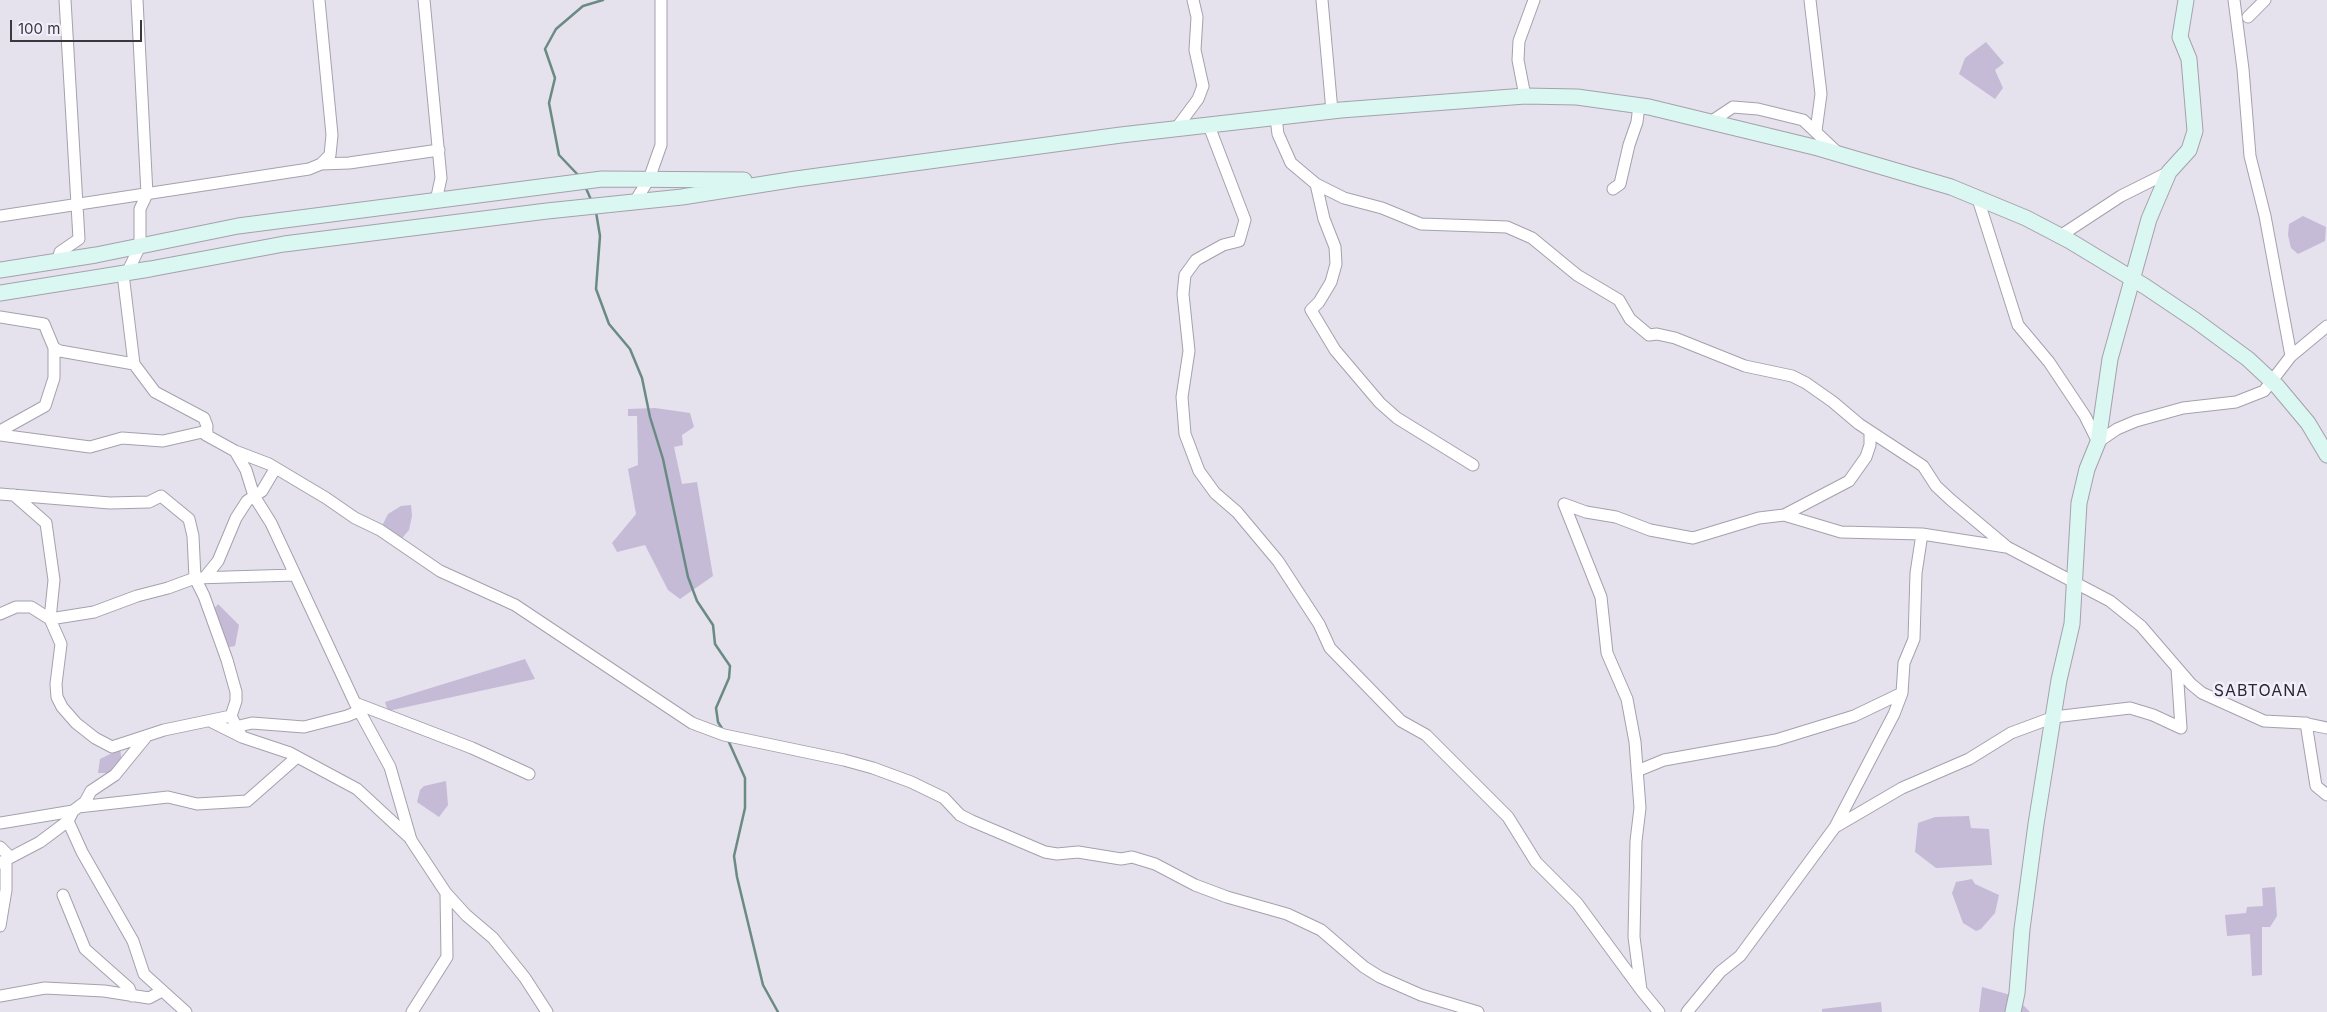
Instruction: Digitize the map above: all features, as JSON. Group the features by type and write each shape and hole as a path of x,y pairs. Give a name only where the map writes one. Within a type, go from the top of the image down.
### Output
{"street":[{"path":"58,261 60,252 79,239 79,204 65,0"},
{"path":"137,0 147,194 140,209 140,246 125,274 134,364 155,392 204,418 207,426 206,435 235,451 259,460 326,498 355,518 380,530 440,571 515,605 692,722 724,735 844,760 911,782 944,798 960,815 1039,850 1057,854 1078,852 1120,859 1132,857 1155,864 1195,885 1227,897 1287,914 1321,930 1364,967 1380,977 1421,995 1478,1012"},
{"path":"319,0 332,135 330,155 321,164"},
{"path":"424,0 441,178 436,201"},
{"path":"634,203 650,179 661,145 661,0"},
{"path":"1175,130 1198,99 1203,86 1195,50 1197,17 1193,0"},
{"path":"1322,0 1332,111"},
{"path":"1525,96 1518,60 1519,41 1534,0"},
{"path":"1810,0 1821,94 1816,131"},
{"path":"2060,236 2121,196 2169,172 2190,150 2195,132 2189,59 2180,37 2186,0"},
{"path":"2234,0 2250,156 2265,216 2292,356"},
{"path":"2248,17 2265,0"},
{"path":"0,293 125,274 259,248 390,229 634,203 1011,148 1332,111 1525,96 1578,97 1639,105 1712,121 1838,154 1912,174 2026,218 2132,279 2195,320 2248,359 2272,381 2308,423 2327,455"},
{"path":"1613,189 1620,184 1628,145 1637,122 1639,105"},
{"path":"1712,121 1732,107 1758,109 1803,120 1838,154"},
{"path":"1276,118 1278,134 1291,163 1316,184 1344,198 1382,208 1421,224 1507,227 1532,238 1577,275 1619,300 1630,320 1649,335 1657,334 1675,338 1745,366 1792,376 1833,402 1870,432 1922,466 1936,486 2008,547 2110,601 2141,626 2191,684 2202,693 2264,721 2306,723 2327,728"},
{"path":"1209,126 1245,220 1239,241 1223,245 1196,260 1186,275 1183,294 1189,351 1182,397 1185,434 1199,471 1215,493 1237,512 1278,561 1319,624 1330,648 1400,721 1426,735 1508,817 1536,862 1577,903 1659,1012"},
{"path":"0,216 309,169 321,164 349,163 439,150"},
{"path":"2013,1012 2017,993 2022,929 2036,824 2059,680 2070,637 2079,503 2087,469 2098,442 2110,359 2142,250 2149,218 2169,172"},
{"path":"0,270 140,246 238,226 602,179 786,180"},
{"path":"1316,184 1324,219 1335,247 1336,264 1330,282 1319,302 1311,310 1335,350 1380,403 1397,418 1473,465"},
{"path":"1978,199 2018,325 2049,362 2086,416 2098,442"},
{"path":"0,316 44,324 54,348 54,378 45,406 0,433"},
{"path":"2098,442 2117,429 2136,422 2183,408 2236,402 2264,391 2292,356 2327,326"},
{"path":"54,348 60,351 134,364"},
{"path":"0,433 90,447 122,438 163,442 207,431"},
{"path":"1641,990 1634,937 1636,841 1640,808 1635,742 1627,699 1607,653 1601,597 1564,504 1586,512 1616,517 1650,530 1693,538 1759,518 1784,515 1849,481 1866,457 1870,445 1870,432"},
{"path":"235,451 246,470 254,496 271,523 357,707 390,767 412,840"},
{"path":"200,578 218,560 236,518 247,501 262,492 276,469"},
{"path":"0,490 15,495 46,523 54,580 50,619 61,644 56,684 57,696 62,707 82,728 112,747 164,730 231,716"},
{"path":"0,494 110,503 149,502 161,496 189,519 204,596 234,684 236,701 231,716 235,731"},
{"path":"1784,515 1842,532 1922,534 2008,547"},
{"path":"1687,1012 1720,972 1740,956 1835,827 1894,714 1902,693 1904,663 1914,639 1916,573 1922,534"},
{"path":"0,614 16,607 31,607 50,619 94,612 137,596 200,578 295,575"},
{"path":"1835,827 1902,788 1969,759 2010,733 2054,717 2130,708 2153,715 2181,728 2177,668"},
{"path":"1637,771 1664,760 1776,740 1854,716 1902,693"},
{"path":"235,731 252,723 304,727 347,716 357,707"},
{"path":"357,707 472,748 529,774"},
{"path":"210,721 297,757 357,789 412,840 446,893 466,915 493,938 525,978 547,1012"},
{"path":"2306,723 2316,786 2327,795"},
{"path":"5,860 40,842 86,802 91,791 115,775 146,737"},
{"path":"0,823 168,797 197,804 247,801 297,757"},
{"path":"73,813 82,852 133,941 144,974 186,1012"},
{"path":"0,847 5,860 6,890 0,926"},
{"path":"412,1012 447,957 446,893"},
{"path":"63,896 85,949 129,988 132,996"},
{"path":"0,996 45,988 104,991 148,998 162,991"}],"shaded area":[{"path":"1986,42 2004,63 1995,70 2003,88 1995,99 1959,74 1965,58"},
{"path":"2303,216 2326,227 2325,241 2298,254 2291,248 2288,235 2289,224"},
{"path":"655,408 690,413 694,427 682,435 683,445 674,447 682,484 697,482 713,576 680,599 668,590 645,545 617,552 612,543 636,514 628,469 638,465 637,416 628,416 628,409"},
{"path":"411,505 412,516 409,530 398,543 382,532 383,524 388,514 401,506"},
{"path":"218,604 239,625 235,646 224,648 210,614"},
{"path":"525,659 535,679 388,711 385,702"},
{"path":"120,749 122,761 115,773 98,773 100,759"},
{"path":"446,781 448,805 439,817 417,802 420,790 424,786"},
{"path":"1969,816 1971,828 1989,829 1992,865 1936,868 1915,852 1918,823 1935,817"},
{"path":"1972,879 1975,884 1999,895 1995,913 1981,929 1976,931 1963,923 1952,893 1956,882"},
{"path":"2275,887 2277,916 2270,927 2262,927 2262,975 2252,976 2250,934 2227,936 2225,915 2246,913 2247,907 2263,906 2262,888"},
{"path":"1982,987 2014,996 2030,1012 1979,1012"},
{"path":"1881,1002 1882,1012 1822,1012 1822,1009"}],"waterway":[{"path":"580,177 559,155 549,103 555,78 545,49 556,29 583,6 603,0"},
{"path":"585,186 592,202"},
{"path":"596,212 600,236 596,289 609,324 630,349 642,378 650,417 663,459 688,577 697,601 713,625 715,644 730,666 729,678 716,708 718,722 723,730"},
{"path":"728,740 745,778 745,808 734,856 737,877 763,985 778,1012"}],"district":[{"name":"SABTOANA","path":"2261,691"}]}
